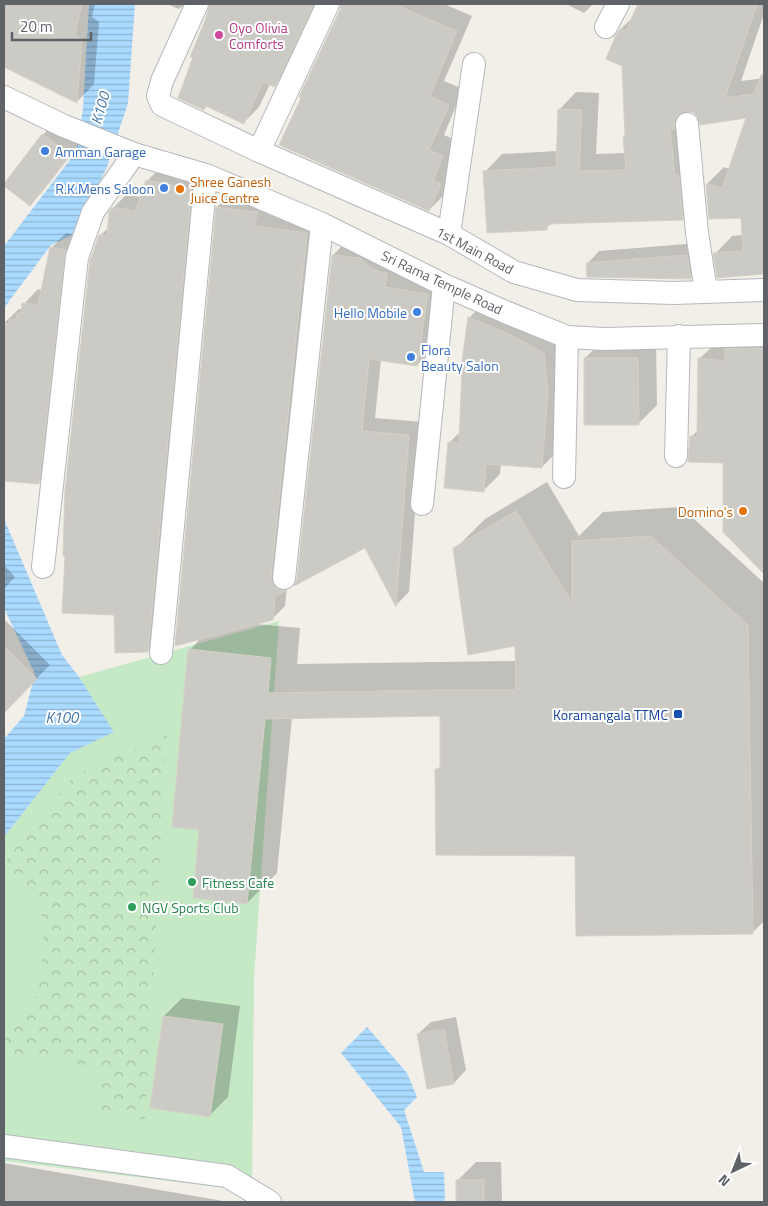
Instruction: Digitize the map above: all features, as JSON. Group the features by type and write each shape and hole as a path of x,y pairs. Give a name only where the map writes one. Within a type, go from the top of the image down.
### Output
{"street":[{"name":"1st Main Road","path":"198,4 162,81 158,96 160,102 259,151 449,234 514,272 577,290 674,293 764,290"},
{"path":"259,151 328,4"},
{"path":"606,27 618,4"},
{"path":"449,234 474,64"},
{"name":"Sri Rama Temple Road","path":"4,97 64,126 124,150 206,175 322,224 444,285 567,337 604,339 764,335"},
{"path":"687,124 696,233 706,291"},
{"path":"43,567 77,257 93,212 124,150"},
{"path":"161,653 206,175"},
{"path":"284,578 322,224"},
{"path":"422,504 444,285"},
{"path":"676,456 679,336"},
{"path":"564,477 567,337"},
{"path":"4,1146 228,1176 270,1202"}],"green space":[{"name":"NGV Sports Club","path":"279,621 254,977 252,1191 4,1161 4,837 70,753 113,732 79,677"},
{"path":"167,735 145,1120 99,1113 104,1068 4,1052 4,1027 19,1017 38,992 44,942 41,909 4,874 4,863 74,776"}],"water":[{"name":"K100","path":"89,4 135,4 128,103 107,167 74,234 51,245 4,308 4,246 76,152 83,109"},
{"name":"K100","path":"4,519 62,655 79,677 114,732 70,753 4,837 4,739 24,716 35,674 4,608"},
{"path":"367,1027 407,1073 417,1097 404,1110 424,1172 444,1172 445,1202 415,1202 401,1127 341,1053"}],"building":[{"path":"8,4 82,4 75,35 82,40 77,103 4,67 4,13"},
{"path":"210,4 314,4 275,87 263,82 244,124 206,106 204,110 178,98 193,57 190,57"},
{"path":"341,4 393,4 457,31 430,96 449,105 429,150 443,156 433,181 441,184 429,211 279,145"},
{"path":"638,4 757,4 725,98 754,94 761,75 764,75 764,274 717,278 713,253 743,251 741,218 709,219 706,184 722,188 746,118 700,125 697,116 693,112 686,111 680,113 675,118 674,129 670,130 675,175 679,176 683,220 547,224 547,230 487,233 483,171 556,167 558,109 582,110 579,171 626,170 623,137 625,137 622,66 606,59 616,35 620,29 626,31"},
{"path":"42,134 70,155 30,206 4,186 4,184"},
{"path":"146,180 192,189 148,652 115,653 114,615 62,613 65,556 63,556 65,490 90,260 99,235 107,236 109,212 112,208 135,212"},
{"path":"216,207 257,212 255,226 307,233 271,577 272,583 276,588 286,591 275,596 273,620 175,646"},
{"path":"50,247 66,250 39,484 4,481 4,323 9,324 9,319 16,320 17,313 21,314 22,303 38,305"},
{"path":"332,255 360,258 372,269 387,274 385,287 428,294 417,366 369,359 362,431 409,435 396,607 365,548 294,586 297,579"},
{"path":"687,255 691,279 587,277 586,263"},
{"path":"468,317 509,334 544,353 548,393 542,468 486,464 484,492 444,488 448,442 459,443 461,369"},
{"path":"764,348 764,574 723,532 723,463 688,462 690,436 697,437 698,358 725,361 725,349"},
{"path":"584,358 638,358 639,425 584,425"},
{"path":"516,511 572,603 572,541 651,536 748,625 753,934 576,936 575,856 436,855 435,769 440,769 440,716 265,719 247,904 193,898 199,830 172,827 188,649 271,658 268,693 516,690 515,646 468,655 453,548"},
{"path":"4,646 37,679 4,713"},
{"path":"163,1016 223,1024 210,1117 150,1108"},
{"path":"444,1029 454,1084 427,1089 417,1034"},
{"path":"456,1180 484,1180 484,1202 456,1202"}],"place":[{"name":"Oyo Olivia Comforts","path":"219,35"},
{"name":"Amman Garage","path":"45,151"},
{"name":"R.K.Mens Saloon","path":"164,188"},
{"name":"Shree Ganesh Juice Centre","path":"180,189"},
{"name":"Hello Mobile","path":"417,312"},
{"name":"Flora Beauty Salon","path":"411,357"},
{"name":"Domino's","path":"743,511"},
{"name":"Koramangala TTMC","path":"678,714"},
{"name":"Fitness Cafe","path":"192,882"},
{"name":"NGV Sports Club","path":"132,907"}]}
